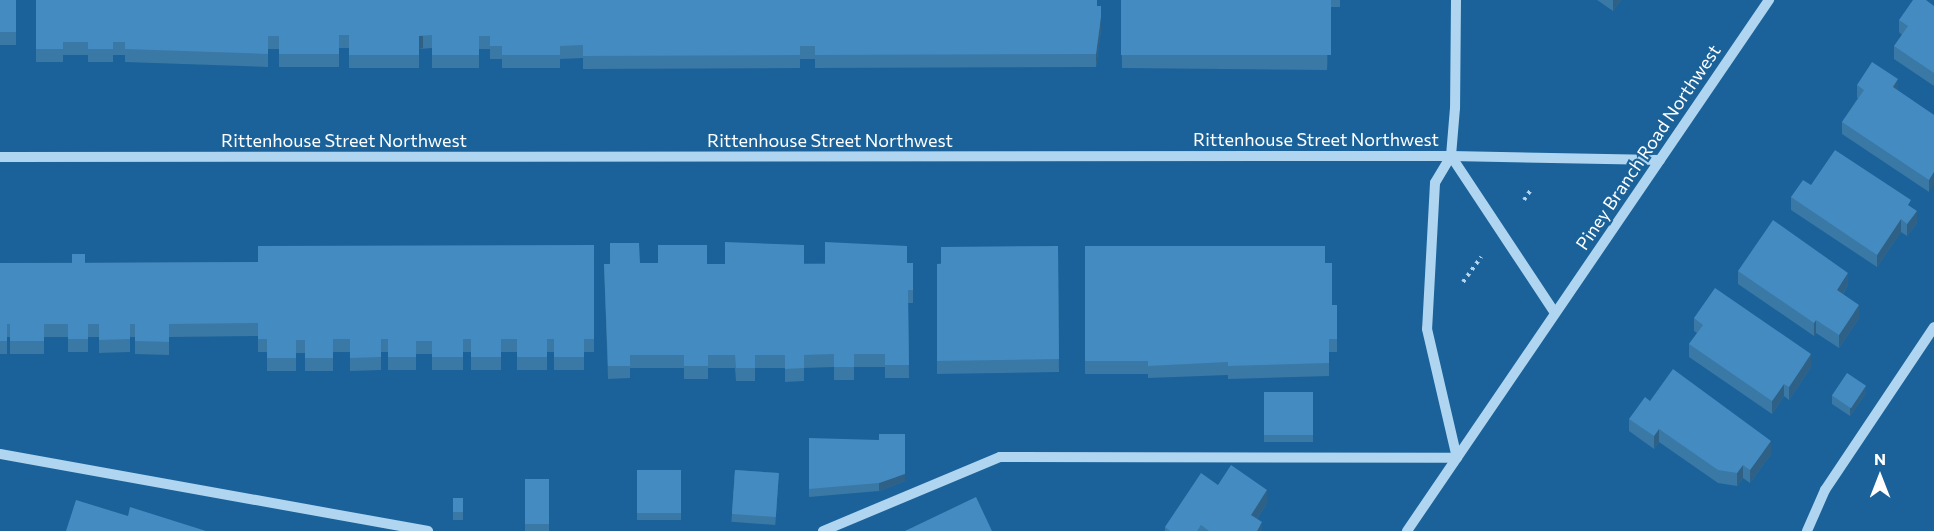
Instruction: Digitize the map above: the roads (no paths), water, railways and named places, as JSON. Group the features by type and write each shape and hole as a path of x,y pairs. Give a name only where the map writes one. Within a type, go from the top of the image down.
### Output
{"street":[{"path":"823,531 1000,457 1457,458 1427,329 1435,183 1451,156 1456,0"},
{"name":"Piney Branch Road Northwest","path":"1407,531 1768,0"},
{"path":"1451,156 1555,313"},
{"name":"Rittenhouse Street Northwest","path":"0,157 1451,156 1660,160"},
{"path":"1808,531 1825,490 1934,327"},
{"path":"0,454 428,531"}]}
